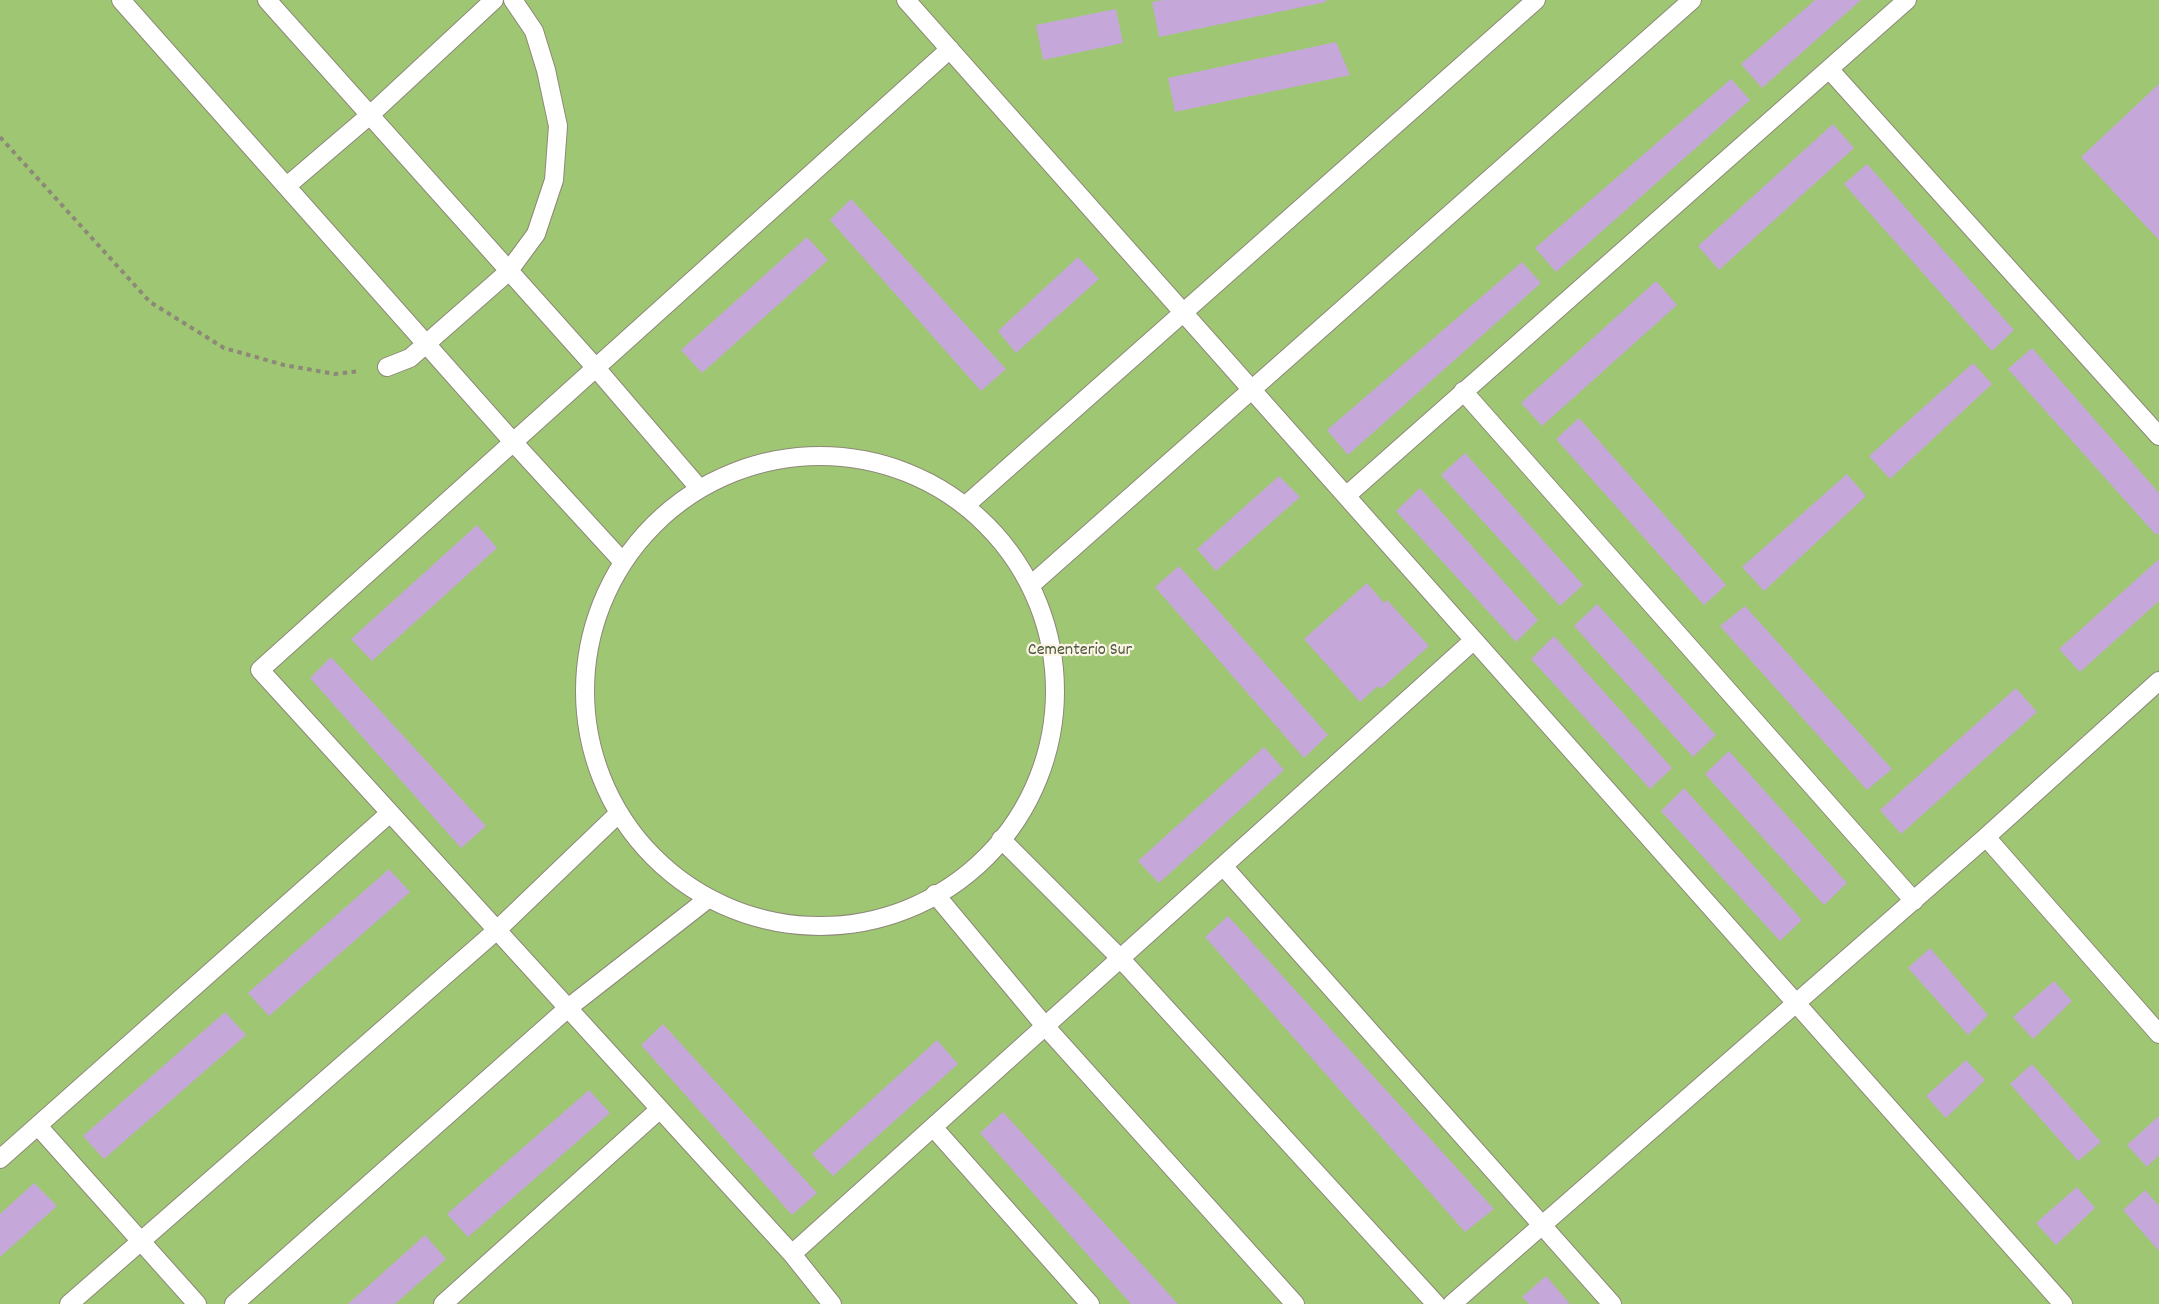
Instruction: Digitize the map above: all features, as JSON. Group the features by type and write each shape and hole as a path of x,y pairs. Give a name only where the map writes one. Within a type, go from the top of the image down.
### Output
{"lane":[{"path":"121,0 288,185 514,443 623,562"},
{"path":"267,0 596,368 699,488"},
{"path":"288,185 370,115 494,0"},
{"path":"387,367 410,357 508,272 536,234 554,180 558,126 534,31 513,0"},
{"path":"906,0 2063,1304"},
{"path":"966,505 1185,314 1536,0"},
{"path":"1031,585 1253,392 1692,0"},
{"path":"1346,496 1907,0"},
{"path":"832,1304 792,1254 260,670 950,49"},
{"path":"1828,69 2159,436"},
{"path":"1463,391 1914,901"},
{"path":"806,454 864,458 925,479 966,505 1000,538 1031,585 1049,637 1055,696 1039,774 1001,839 935,894 838,932 784,930 709,898 659,862 619,813 591,748 585,696 598,611 623,562 652,525 699,488 752,464 806,454"},
{"path":"792,1254 1474,640"},
{"path":"1452,1304 1914,901 2159,681"},
{"path":"0,1159 390,813"},
{"path":"69,1304 497,930 619,813"},
{"path":"1986,837 2159,1034"},
{"path":"1001,839 1120,958 1436,1304"},
{"path":"1223,866 1611,1304"},
{"path":"935,894 1045,1026 1295,1304"},
{"path":"234,1304 568,1008 709,898"},
{"path":"443,1304 660,1109"},
{"path":"38,1125 197,1304"},
{"path":"933,1127 1090,1304"}],"path":[{"path":"0,137 150,302 224,348 284,365 335,374 387,367"}],"green space":[{"name":"Cementerio Sur","path":"0,0 2159,0 2159,1304 0,1304"}],"building":[{"path":"1163,0 1326,0 1326,2 1159,37 1152,2"},
{"path":"1815,0 1861,0 1762,88 1741,64"},
{"path":"1116,9 1123,43 1043,60 1036,25"},
{"path":"1336,42 1350,75 1175,112 1168,78"},
{"path":"1731,79 1750,100 1556,272 1535,248"},
{"path":"2159,84 2159,240 2081,157"},
{"path":"1833,124 1854,148 1719,270 1698,246"},
{"path":"1867,164 2014,330 1992,351 1844,184"},
{"path":"851,199 1006,369 981,391 830,220"},
{"path":"807,237 828,260 702,373 681,350"},
{"path":"1078,257 1099,279 1016,353 998,331"},
{"path":"1522,262 1541,283 1348,455 1327,430"},
{"path":"1656,281 1677,305 1542,426 1521,403"},
{"path":"2032,348 2159,493 2159,533 2156,535 2008,369"},
{"path":"1973,363 1992,384 1890,479 1869,456"},
{"path":"1579,418 1726,585 1704,605 1556,439"},
{"path":"1465,453 1583,585 1560,606 1441,475"},
{"path":"1847,474 1866,496 1764,591 1742,567"},
{"path":"1279,476 1300,497 1216,571 1197,549"},
{"path":"1420,488 1538,620 1516,642 1396,511"},
{"path":"477,525 497,548 372,661 351,639"},
{"path":"2159,559 2159,601 2080,672 2059,649"},
{"path":"1179,566 1328,735 1304,758 1155,587"},
{"path":"1367,583 1384,603 1387,600 1429,646 1381,689 1378,686 1360,702 1304,639"},
{"path":"1597,604 1716,735 1693,757 1574,626"},
{"path":"1745,606 1892,769 1867,790 1720,626"},
{"path":"1554,636 1672,768 1650,789 1531,659"},
{"path":"331,657 486,826 461,848 310,678"},
{"path":"2016,688 2037,712 1901,834 1880,810"},
{"path":"1264,747 1284,770 1159,883 1138,861"},
{"path":"1729,751 1847,883 1824,905 1705,774"},
{"path":"1684,788 1802,920 1780,941 1661,811"},
{"path":"389,869 410,892 269,1016 248,993"},
{"path":"1228,916 1494,1209 1465,1232 1205,937"},
{"path":"1930,948 1988,1015 1968,1035 1908,968"},
{"path":"2054,981 2072,1001 2033,1039 2013,1017"},
{"path":"225,1012 246,1035 104,1159 83,1136"},
{"path":"663,1024 817,1193 792,1215 641,1045"},
{"path":"937,1040 958,1064 833,1176 812,1154"},
{"path":"1966,1060 1985,1080 1946,1118 1926,1096"},
{"path":"2032,1064 2101,1142 2078,1161 2010,1084"},
{"path":"589,1090 610,1113 468,1237 447,1214"},
{"path":"1003,1112 1178,1304 1131,1304 980,1133"},
{"path":"2159,1116 2159,1155 2147,1167 2127,1145"},
{"path":"34,1183 57,1206 0,1257 0,1214"},
{"path":"2077,1187 2095,1208 2056,1245 2036,1223"},
{"path":"2145,1190 2159,1206 2159,1251 2123,1210"},
{"path":"425,1235 446,1259 395,1304 348,1304"},
{"path":"1546,1276 1570,1304 1529,1304 1522,1297"}]}
